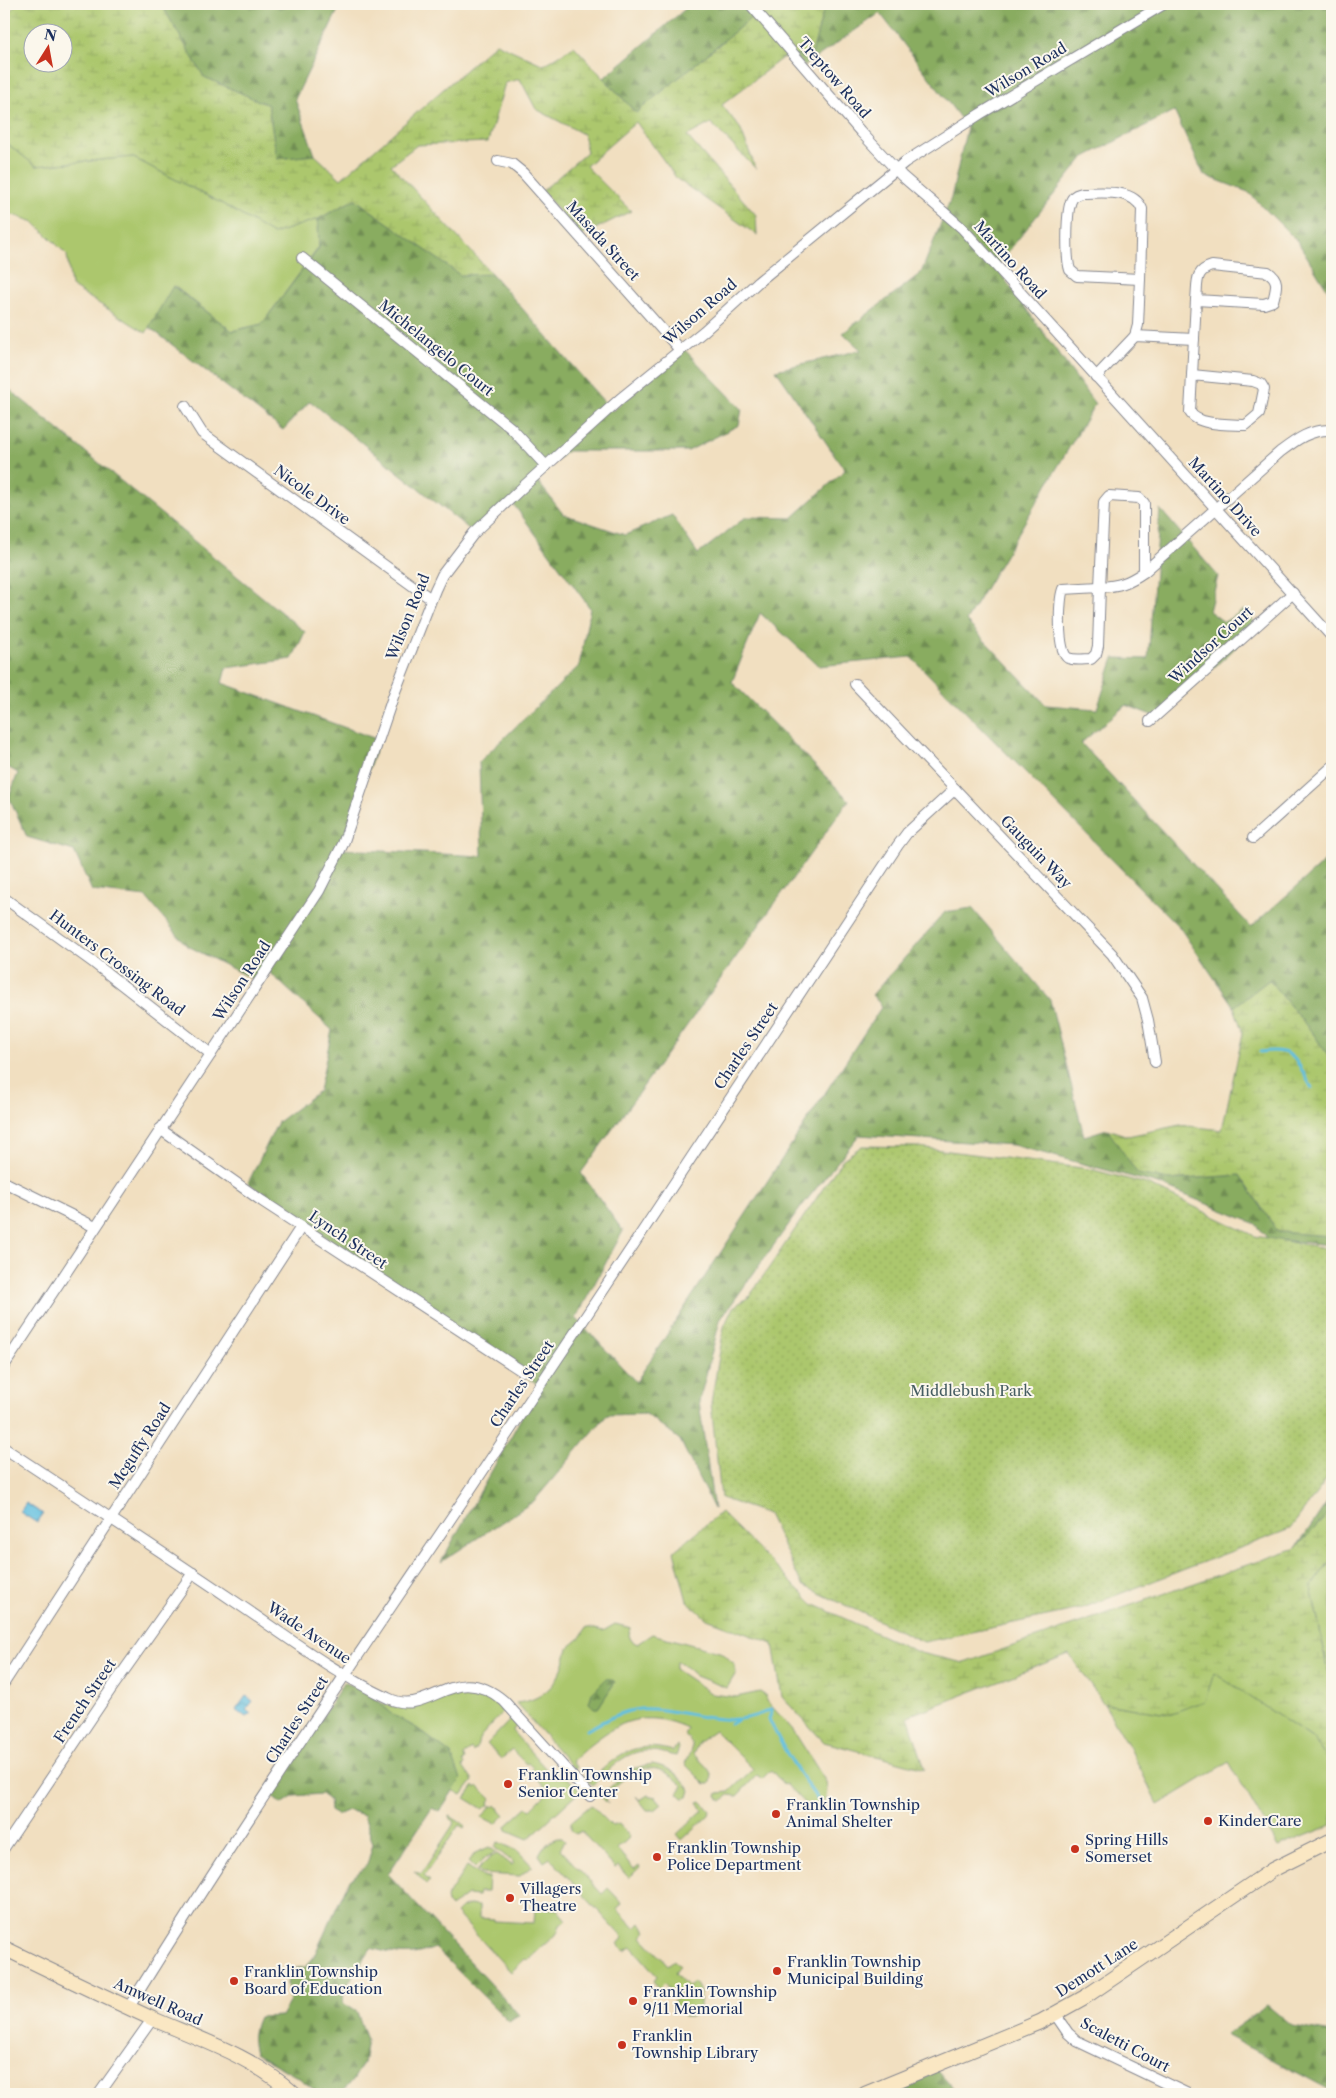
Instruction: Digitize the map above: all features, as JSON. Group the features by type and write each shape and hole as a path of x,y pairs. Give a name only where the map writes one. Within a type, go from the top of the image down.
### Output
{"street":[{"name":"Treptow Road","path":"750,4 896,170"},
{"name":"Wilson Road","path":"4,1366 319,891 343,844 394,694 431,599 442,575 474,533 620,399 704,331 758,282 896,170 980,114 1164,4"},
{"name":"Masada Street","path":"498,160 512,164 523,173 680,350"},
{"name":"Martino Road","path":"896,170 962,228 1096,377"},
{"path":"1096,377 1135,336 1138,325 1140,279 1142,209 1136,200 1124,194 1082,192 1076,194 1068,209 1070,270 1077,276 1140,279"},
{"name":"Michelangelo Court","path":"302,258 511,428 546,466"},
{"path":"1192,375 1254,381 1261,384 1264,389 1259,414 1246,425 1201,422 1193,417 1190,412 1196,300 1199,273 1202,269 1212,266 1268,272 1275,276 1277,281 1273,301 1264,304 1196,300"},
{"path":"1135,336 1194,338"},
{"name":"Martino Drive","path":"1096,377 1332,637"},
{"name":"Nicole Drive","path":"185,406 202,433 431,599"},
{"path":"1144,572 1144,503 1139,498 1109,496 1104,502 1100,587 1098,646 1096,654 1091,659 1075,660 1066,658 1062,652 1060,638 1060,596 1063,590 1100,587 1114,586 1130,582 1144,572 1280,452 1303,435 1332,430"},
{"name":"Windsor Court","path":"1150,721 1293,593"},
{"name":"Gauguin Way","path":"855,684 1112,954 1142,998 1148,1020 1155,1062"},
{"path":"1254,838 1332,767"},
{"name":"Charles Street","path":"129,2007 182,1920 344,1675 468,1493 898,845 908,833 955,789"},
{"name":"Hunters Crossing Road","path":"4,898 94,963 211,1054"},
{"name":"Lynch Street","path":"160,1129 301,1227 522,1371"},
{"path":"4,1182 95,1227"},
{"name":"Mcguffy Road","path":"4,1683 301,1227"},
{"name":"Wade Avenue","path":"4,1448 112,1518 344,1675 389,1699 400,1703 423,1699 460,1685 470,1684 485,1688 504,1701 590,1796"},
{"name":"French Street","path":"4,1848 111,1688 193,1573"},
{"name":"Demott Lane","path":"865,2094 1040,2022 1055,2014 1085,1997 1272,1870 1332,1840"},
{"name":"Amwell Road","path":"4,1948 247,2060 294,2094"},
{"name":"Scaletti Court","path":"1055,2014 1068,2033 1077,2041 1188,2094"},
{"path":"99,2094 153,2018"}],"green space":[{"path":"17,4 161,4 204,77 268,105 277,159 315,155 341,179 496,43 544,65 574,46 636,113 750,19 760,4 825,4 812,53 782,58 722,105 740,128 756,169 711,123 687,136 756,215 757,235 677,179 636,122 586,166 631,211 581,236 542,191 587,152 583,134 536,109 520,79 505,83 488,142 417,145 391,165 492,274 460,275 355,199 318,219 273,234 221,203 132,157 36,166 4,141 4,16"},
{"path":"161,4 344,4 339,8 295,99 315,155 277,159 268,105 204,77"},
{"path":"691,4 760,4 750,19 636,113 604,78"},
{"path":"825,4 1332,4 1332,297 1298,242 1248,192 1204,175 1174,111 1083,158 996,267 1095,404 966,621 1046,705 1097,709 1114,658 1148,659 1160,509 1218,576 1209,611 1224,622 1244,610 1258,627 1159,718 1126,705 1081,743 1251,927 1332,855 1332,1061 1314,1035 1269,980 1234,1007 1180,928 911,657 819,666 760,613 732,682 849,800 581,1173 623,1231 576,1318 636,1382 882,1006 872,995 945,912 972,908 1050,1000 1084,1136 1107,1129 1169,1180 1240,1175 1278,1232 1332,1236 1332,1245 1268,1239 1256,1224 1158,1184 1013,1145 859,1135 802,1206 720,1320 699,1402 714,1509 680,1440 646,1414 607,1415 534,1501 441,1562 539,1386 248,1183 278,1122 319,1091 332,1030 269,972 260,983 186,945 146,897 92,891 74,851 27,837 9,797 18,773 4,765 4,385 305,632 292,659 226,668 222,683 379,740 341,849 482,856 479,762 579,666 590,608 511,501 474,533 310,401 283,430 149,327 173,286 232,331 262,324 319,248 318,219 355,199 460,275 492,274 612,411 683,348 742,409 739,425 688,451 567,451 536,479 563,514 625,535 672,515 698,554 746,517 792,518 845,470 776,370 861,350 843,333 921,273 951,198 967,127 880,13 804,66 793,56 812,53"},
{"path":"4,141 36,166 132,157 221,203 273,234 318,219 319,247 262,324 232,331 174,286 146,333 71,286 67,255 34,222 4,212"},
{"path":"1269,980 1314,1035 1332,1061 1332,1236 1278,1232 1240,1175 1169,1180 1138,1174 1107,1129 1128,1136 1180,1125 1222,1130 1243,1033 1234,1007"},
{"name":"Middlebush Park","path":"862,1146 918,1147 1090,1169 1147,1184 1255,1236 1332,1249 1332,1472 1290,1529 1080,1609 924,1642 802,1585 768,1514 721,1498 711,1403 724,1327 733,1307 749,1297 843,1159"},
{"path":"1332,1495 1332,1510 1296,1548"},
{"path":"1332,1510 1332,1558 1311,1587 1332,1688 1332,1766 1312,1738 1214,1673 1205,1701 1169,1714 1104,1704 1069,1654 908,1716 925,1769 824,1742 782,1697 773,1644 707,1619 687,1601 674,1551 721,1512 813,1604 920,1653 964,1663 1296,1548"},
{"path":"1332,1558 1332,1688 1311,1587"},
{"path":"615,1624 631,1628 629,1635 631,1640 637,1644 652,1634 723,1653 735,1665 736,1673 727,1688 696,1676 681,1663 677,1662 675,1669 712,1694 736,1697 760,1692 766,1696 767,1701 793,1730 826,1782 827,1789 824,1800 820,1805 806,1805 771,1770 762,1779 757,1775 737,1796 729,1795 722,1801 717,1797 718,1793 729,1792 753,1769 715,1731 699,1742 693,1754 710,1771 712,1780 710,1784 705,1784 685,1764 692,1745 684,1735 687,1728 669,1721 653,1719 638,1720 611,1730 572,1761 577,1768 574,1769 516,1703 537,1697 552,1686 562,1669 568,1648 579,1639 587,1627 603,1631","holes":["614,1682 598,1708 591,1698 592,1693"]},
{"path":"1214,1672 1312,1738 1332,1766 1332,1825 1278,1847 1229,1762 1158,1805 1129,1746 1104,1704 1169,1714"},
{"path":"606,1679 611,1679 615,1682 598,1708 594,1708 589,1703 592,1693"},
{"path":"344,1682 367,1693 395,1716 418,1729 451,1754 461,1779 439,1812 432,1808 388,1874 519,2015 509,2022 435,1948 418,1953 403,1954 371,1948 344,1990 343,2003 357,2012 367,2040 363,2063 353,2080 341,2094 320,2094 299,2078 255,2053 253,2035 258,2017 281,2016 290,2001 287,1983 291,1969 305,1967 313,1958 349,1881 367,1865 373,1844 364,1815 348,1810 337,1815 330,1811 329,1800 321,1794 294,1796 282,1804 272,1797"},
{"path":"467,1690 489,1696 497,1703 502,1713 480,1737 477,1747 473,1752 471,1749 463,1756 465,1764 463,1767 473,1781 462,1795 453,1790 418,1729 395,1716 367,1693 387,1705 408,1707 418,1706"},
{"path":"510,1720 516,1721 518,1724 512,1731 555,1779 562,1774 565,1775 580,1791 528,1839 507,1830 506,1826 527,1807 530,1810 549,1791 535,1776 537,1775 531,1771 533,1768 528,1763 526,1764 512,1750 501,1759 487,1744"},
{"path":"677,1745 679,1748 676,1756 643,1751 626,1756 592,1785 583,1777 585,1776 590,1781 609,1763 627,1752 647,1747 673,1751"},
{"path":"652,1764 664,1767 679,1776 690,1790 688,1797 683,1798 678,1793 683,1786 672,1776 652,1768 642,1769 624,1779 605,1796 608,1804 600,1796 631,1769"},
{"path":"474,1786 476,1788 478,1786 491,1799 490,1804 483,1809 465,1798"},
{"path":"635,1795 640,1800 648,1795 656,1797 662,1804 655,1810 647,1810"},
{"path":"701,1801 710,1811 709,1815 682,1840 677,1834 703,1810 698,1802"},
{"path":"492,1805 494,1807 496,1805 505,1815 496,1824 482,1817"},
{"path":"591,1805 612,1826 619,1824 630,1837 617,1849 634,1869 639,1865 640,1867 629,1878 618,1866 615,1868 581,1831 575,1834 571,1830 571,1822"},
{"path":"450,1816 466,1826 464,1828 459,1825 424,1876 430,1881 426,1884 414,1871 421,1874 455,1822"},
{"path":"558,1838 562,1838 565,1841 560,1849 602,1894 608,1888 622,1903 617,1909 635,1928 640,1923 647,1931 642,1937 668,1965 674,1960 680,1966 675,1973 688,1987 694,1982 701,1996 701,2001 698,2010 694,2014 690,2017 684,2016 673,2002 677,1997 664,1983 659,1988 653,1981 657,1976 632,1947 625,1951 618,1944 623,1938 550,1858 544,1862 539,1855 540,1852"},
{"path":"498,1842 518,1851 532,1866 520,1876 482,1874 477,1870 497,1854 512,1865 514,1863 494,1847"},
{"path":"489,1847 496,1852 485,1858 475,1868 469,1862 475,1853"},
{"path":"467,1866 483,1877 489,1877 488,1892 479,1892 478,1896 467,1895 451,1907 447,1903 446,1898"},
{"path":"469,1905 479,1906 479,1918 494,1919 494,1921 534,1923 536,1908 557,1909 566,1920 560,1925 558,1932 528,1960 525,1959 511,1972 456,1913 461,1908"},
{"path":"1267,2005 1292,2026 1332,2033 1332,2091 1226,2035"},
{"path":"937,2070 958,2094 894,2094"}],"water":[{"path":"26,1503 43,1514 37,1523 20,1512"},
{"path":"246,1696 253,1701 246,1710 251,1714 246,1717 236,1710"}],"waterway":[{"path":"1260,1052 1272,1051 1288,1054 1298,1063 1312,1088"},
{"path":"587,1730 619,1714 640,1709 665,1710 702,1717 727,1719 747,1718 772,1709"},
{"path":"772,1710 769,1719 779,1740 818,1800"},
{"path":"730,1724 738,1720"}],"place":[{"name":"Franklin Township Senior Center","path":"508,1784"},
{"name":"Franklin Township Animal Shelter","path":"776,1814"},
{"name":"KinderCare","path":"1208,1821"},
{"name":"Spring Hills Somerset","path":"1075,1849"},
{"name":"Franklin Township Police Department","path":"657,1857"},
{"name":"Villagers Theatre","path":"510,1898"},
{"name":"Franklin Township Municipal Building","path":"777,1971"},
{"name":"Franklin Township Board of Education","path":"234,1981"},
{"name":"Franklin Township 9/11 Memorial","path":"633,2001"},
{"name":"Franklin Township Library","path":"622,2045"}]}
